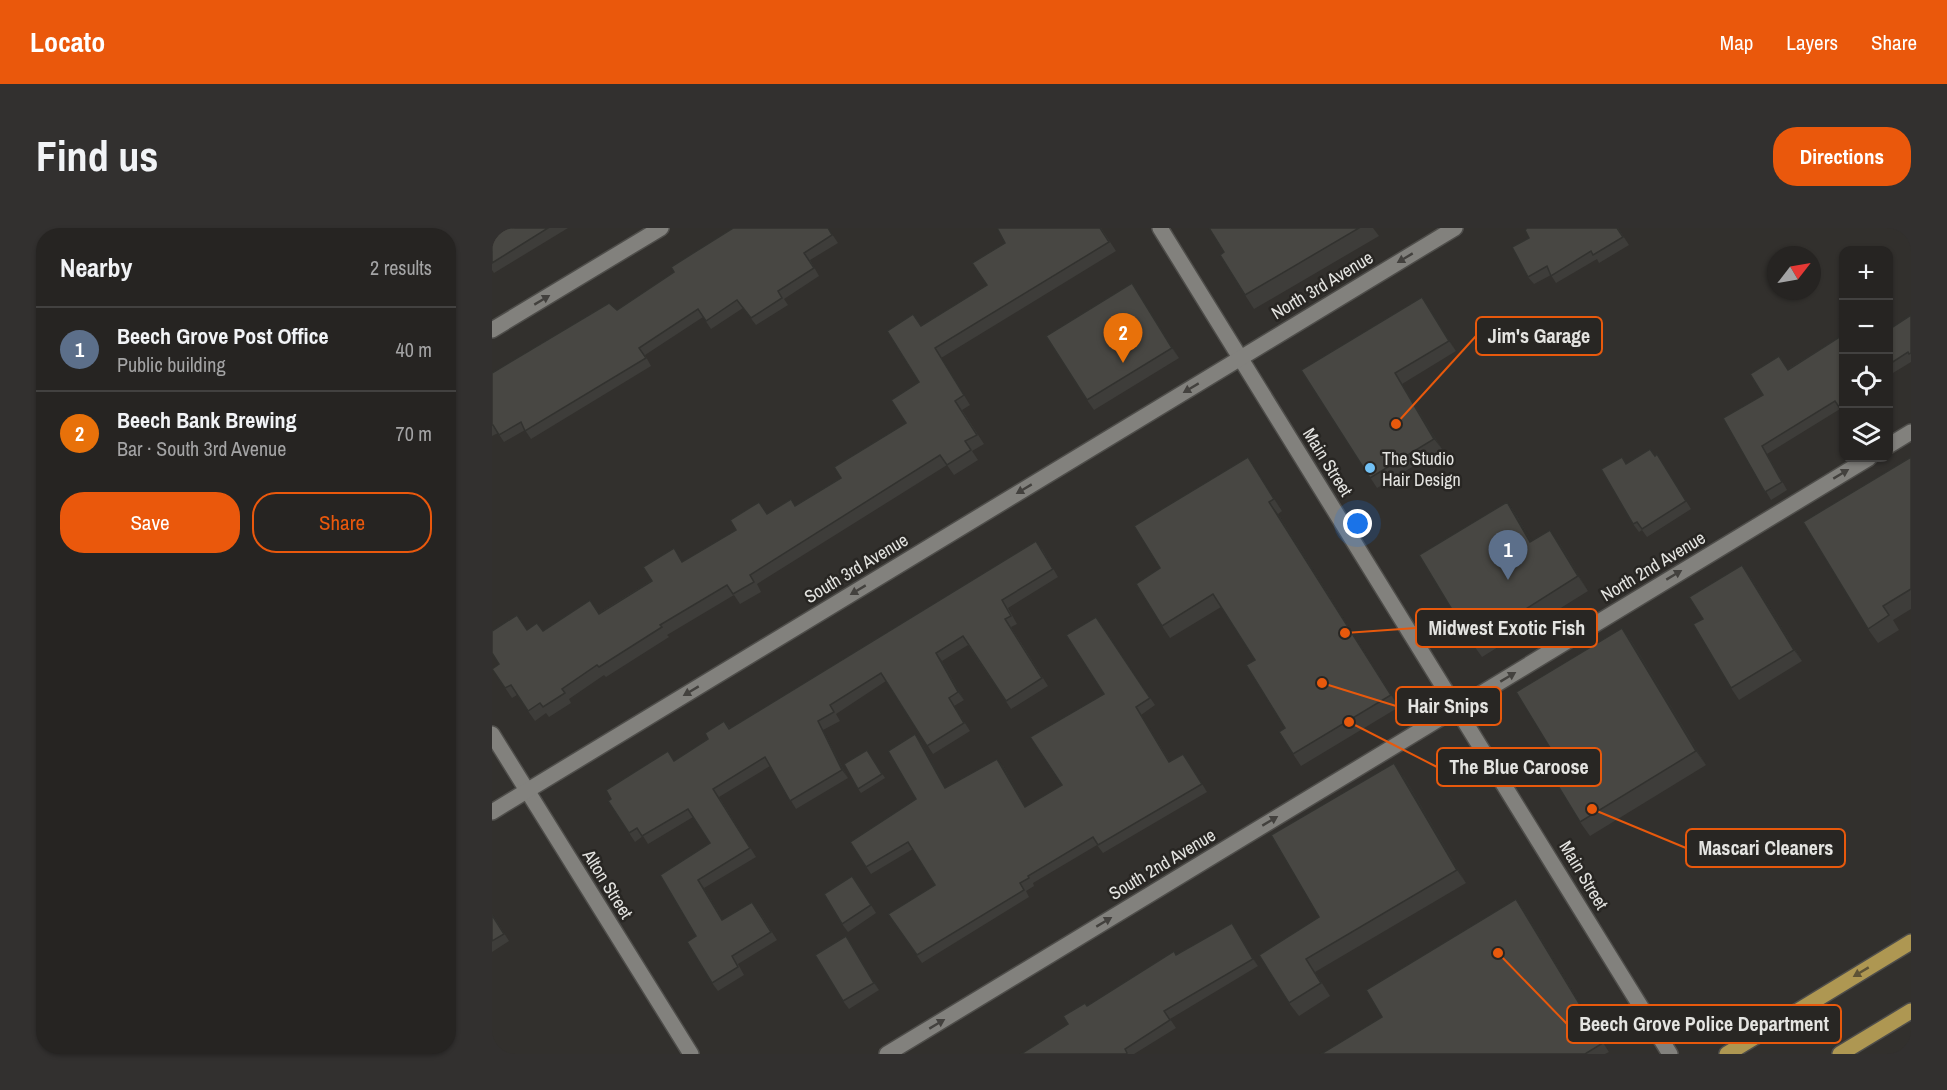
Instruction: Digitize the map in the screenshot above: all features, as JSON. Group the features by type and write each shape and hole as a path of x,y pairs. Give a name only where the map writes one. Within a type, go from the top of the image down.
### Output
{"main road":[{"path":"1727,1054 1911,942"},
{"path":"1840,1054 1911,1011"}],"street":[{"path":"492,330 661,228"},
{"name":"Main Street","path":"1160,228 1458,707 1670,1054"},
{"name":"North 3rd Avenue","path":"1241,358 1455,228"},
{"name":"South 3rd Avenue","path":"492,812 1241,358"},
{"path":"1893,443 1911,432"},
{"name":"North 2nd Avenue","path":"1458,707 1862,462"},
{"name":"South 2nd Avenue","path":"887,1054 1458,707"},
{"name":"Alton Street","path":"492,734 691,1054"}],"building":[{"path":"492,228 548,228 492,263"},
{"path":"733,228 828,228 832,235 804,253 814,268 778,291 782,298 751,318 737,300 706,321 698,309 639,348 646,358 525,431 521,422 499,435 492,425 492,373 609,303 617,310 674,272 671,267"},
{"path":"997,228 1100,228 1109,242 935,348 964,395 955,401 977,435 965,441 971,450 947,465 940,455 750,575 754,582 733,594 727,585 660,625 662,627 599,667 597,665 562,689 565,693 543,707 540,703 528,711 511,685 505,688 492,669 499,664 492,653 492,631 517,615 527,630 537,623 543,631 590,600 599,614 652,581 643,567 674,548 682,562 736,530 730,520 759,502 767,514 791,499 795,506 841,478 834,467 906,423 891,400 919,382 887,331 913,314 921,326 987,285 972,263 1005,243"},
{"path":"1209,228 1359,228 1245,295 1220,255 1224,252"},
{"path":"1527,228 1617,228 1623,237 1593,255 1591,251 1551,276 1547,266 1528,277 1512,247 1529,238 1525,230"},
{"path":"1132,283 1172,348 1087,400 1046,336"},
{"path":"1422,297 1449,341 1395,373 1434,439 1370,478 1301,370"},
{"path":"1911,315 1911,353 1908,352 1893,362 1893,354 1893,327"},
{"path":"1839,337 1839,407 1835,401 1762,446 1782,482 1765,492 1723,418 1763,395 1750,374 1779,356 1788,370"},
{"path":"1650,449 1655,456 1657,454 1686,501 1642,529 1637,522 1633,524 1601,469 1622,457 1626,464"},
{"path":"1248,457 1274,499 1269,502 1391,695 1293,754 1279,732 1285,728 1246,665 1255,660 1213,594 1162,626 1136,584 1160,568 1134,526"},
{"path":"1911,457 1911,589 1883,606 1889,615 1868,629 1803,522"},
{"path":"1507,502 1530,542 1550,530 1578,576 1472,643 1419,555"},
{"path":"1036,541 1053,569 1002,600 1011,616 1005,619 1042,678 1006,701 963,636 936,653 958,692 949,698 964,723 927,746 881,673 830,705 834,712 818,721 842,770 790,801 765,757 713,789 750,848 698,880 722,920 752,902 771,932 732,956 738,967 712,983 687,942 696,936 660,875 710,843 688,809 642,836 637,828 629,833 608,801 611,799 606,790 668,751 674,761 708,739 705,733 724,721 729,729"},
{"path":"1742,565 1794,650 1731,688 1693,624 1703,619 1689,597"},
{"path":"1096,617 1150,698 1136,707 1169,762 1183,754 1202,784 1098,845 1093,837 1028,876 1029,878 1020,883 1024,890 917,955 888,914 935,885 908,842 866,867 850,842 916,799 888,751 915,734 945,788 997,759 1025,807 1062,785 1030,737 1104,694 1066,635"},
{"path":"1622,628 1696,751 1580,822 1555,781 1566,774 1516,692"},
{"path":"867,750 882,774 858,789 844,764"},
{"path":"1394,763 1457,870 1306,959 1321,983 1289,1003 1259,955 1319,917 1271,835"},
{"path":"852,876 871,905 842,924 824,894"},
{"path":"1516,899 1603,1043 1585,1054 1321,1054 1382,1017 1366,990"},
{"path":"492,915 504,934 492,941"},
{"path":"1232,923 1253,959 1164,1011 1170,1020 1125,1049 1126,1054 1021,1054 1068,1024 1063,1016 1085,1003 1087,1006 1174,951 1176,955"},
{"path":"846,936 874,983 843,1001 815,955"}],"place":[{"name":"Beech Bank Brewing","path":"1123,363"},
{"name":"Jim's Garage","path":"1396,424"},
{"name":"The Studio Hair Design","path":"1370,468"},
{"name":"Beech Grove Post Office","path":"1508,580"},
{"name":"Midwest Exotic Fish","path":"1345,633"},
{"name":"Hair Snips","path":"1322,683"},
{"name":"The Blue Caroose","path":"1349,722"},
{"name":"Mascari Cleaners","path":"1592,809"},
{"name":"Beech Grove Police Department","path":"1498,953"}]}
